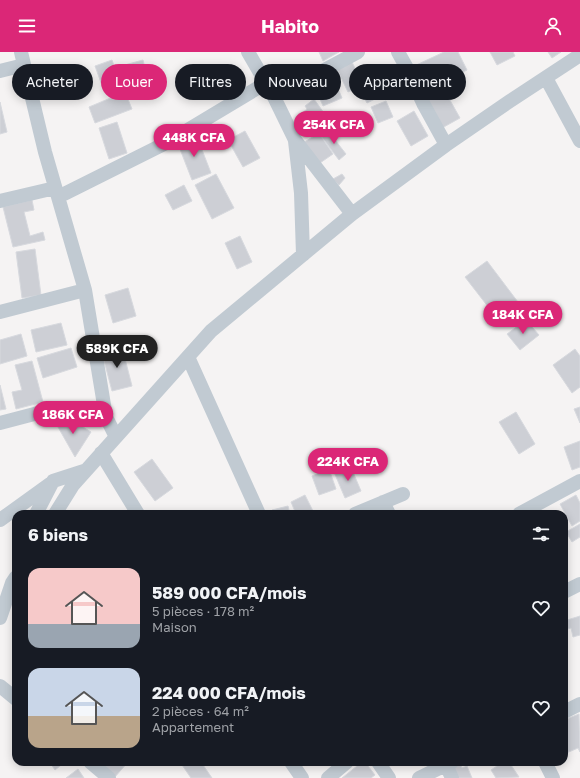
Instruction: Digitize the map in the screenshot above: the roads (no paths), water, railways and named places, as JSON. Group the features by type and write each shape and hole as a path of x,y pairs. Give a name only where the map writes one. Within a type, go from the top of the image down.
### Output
{"street":[{"path":"248,52 255,64"},
{"path":"336,64 358,52"},
{"path":"398,52 424,105 446,145"},
{"path":"57,510 73,485 211,331 352,214 446,145 580,55"},
{"path":"0,71 23,59 45,152 85,290 106,417 116,437"},
{"path":"546,78 580,141"},
{"path":"0,201 57,192 166,144 254,91"},
{"path":"275,100 295,140 352,214"},
{"path":"295,140 301,193 303,255"},
{"path":"0,312 85,290"},
{"path":"188,356 257,510"},
{"path":"0,423 42,412 62,412 106,417"},
{"path":"101,454 136,510"},
{"path":"14,510 53,481 86,470"},
{"path":"38,510 53,481"},
{"path":"526,510 580,481"},
{"path":"376,510 386,508 403,494"},
{"path":"0,520 12,511"},
{"path":"0,618 12,584"},
{"path":"568,590 579,586"},
{"path":"0,686 12,696"},
{"path":"568,710 580,704"},
{"path":"95,766 109,778"},
{"path":"294,766 302,778"},
{"path":"328,778 342,766"},
{"path":"381,766 389,778"},
{"path":"419,778 443,766"},
{"path":"450,766 452,778"},
{"path":"547,766 553,778"}]}
